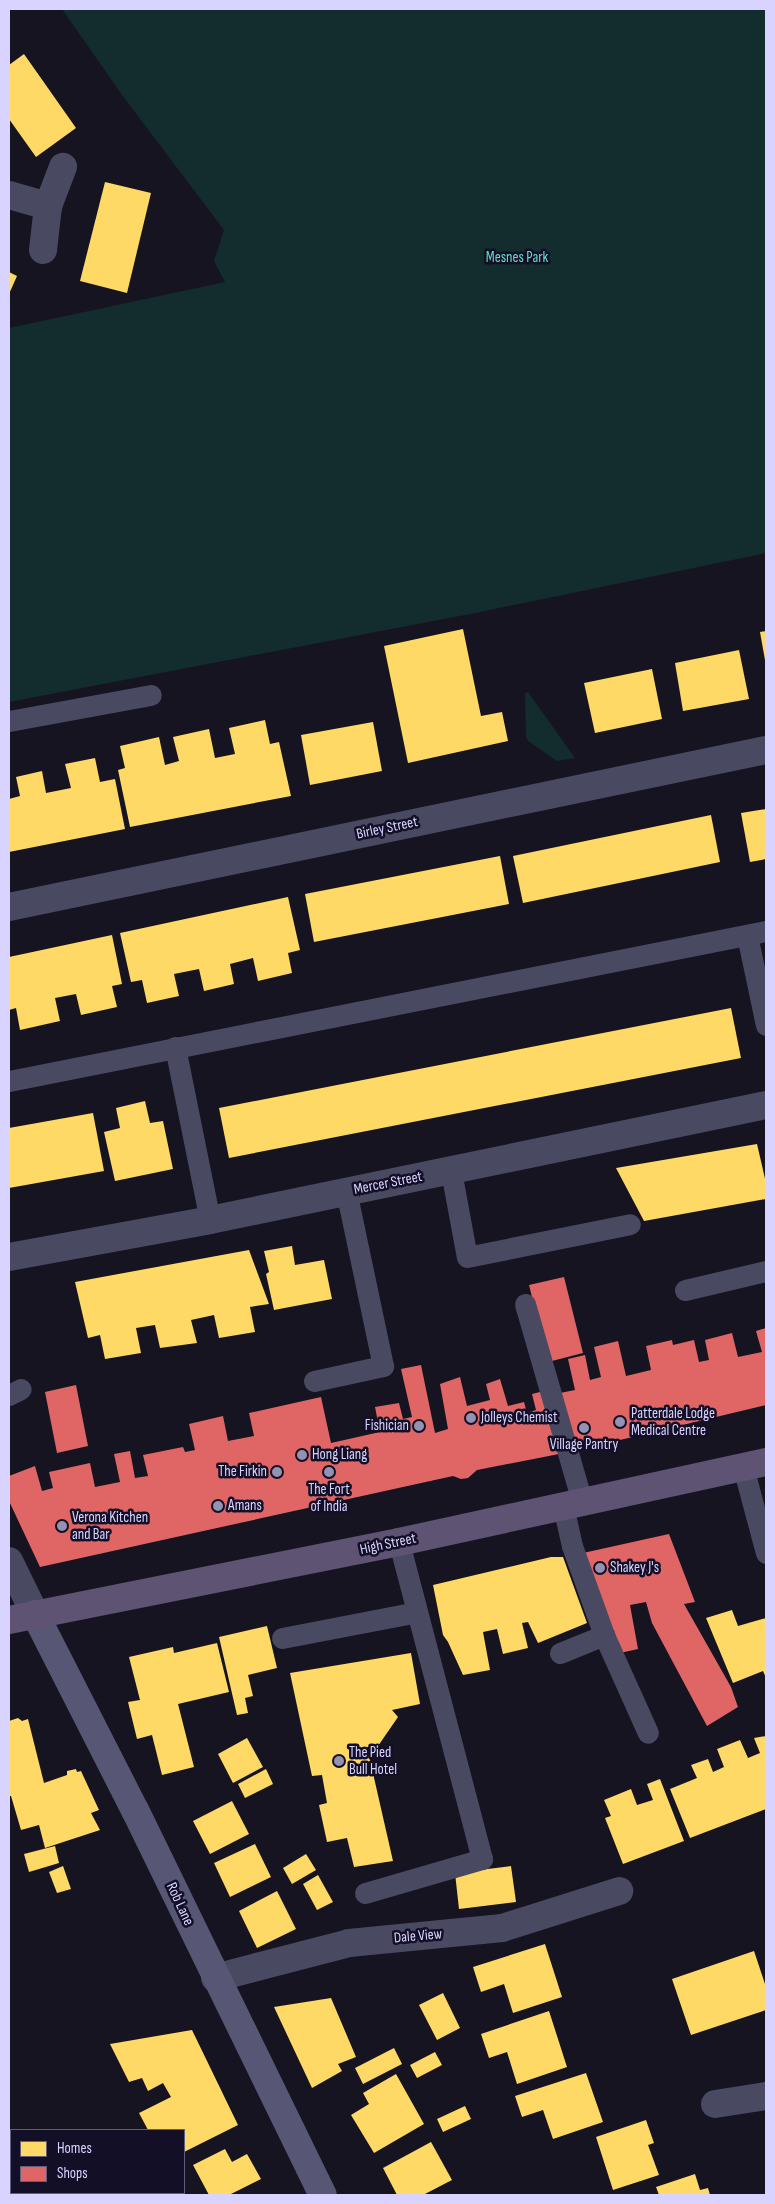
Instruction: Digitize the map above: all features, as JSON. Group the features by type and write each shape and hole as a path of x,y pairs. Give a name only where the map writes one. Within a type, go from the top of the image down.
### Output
{"main road":[{"name":"High Street","path":"9,1620 399,1542 755,1465"}],"street":[{"path":"43,250 48,206 63,167"},
{"path":"9,195 48,206"},
{"name":"Birley Street","path":"9,907 766,750"},
{"name":"Mercer Street","path":"9,1257 210,1220 766,1105"},
{"path":"9,1561 35,1614"},
{"name":"Rob Lane","path":"35,1614 135,1810 323,2195"},
{"name":"Dale View","path":"216,1978 349,1942 502,1928 619,1891"},
{"path":"715,2104 766,2096"}],"lane":[{"path":"9,721 151,695"},
{"path":"9,1081 756,933 766,1025"},
{"path":"175,1047 210,1220"},
{"path":"451,1171 467,1257 630,1224"},
{"path":"314,1381 383,1366 346,1191"},
{"path":"685,1290 766,1271"},
{"path":"525,1304 573,1504 572,1546 604,1635 648,1733"},
{"path":"755,1465 766,1553"},
{"path":"365,1893 482,1859 399,1542"},
{"path":"282,1638 417,1612"},
{"path":"560,1653 604,1635"}],"green space":[{"name":"Mesnes Park","path":"62,9 766,9 766,553 470,614 9,702 9,328 225,282 214,261 224,230 122,95"},
{"path":"528,692 575,758 557,761 528,741 526,737 525,693"}],"building: Homes":[{"path":"24,54 76,128 36,157 9,119 9,65"},
{"path":"105,182 151,193 127,293 80,281"},
{"path":"9,272 17,276 9,294"},
{"path":"463,629 481,716 502,712 508,741 408,763 384,646"},
{"path":"766,631 766,660 765,660 760,632"},
{"path":"739,650 749,699 683,711 675,663"},
{"path":"652,669 662,719 595,733 584,683"},
{"path":"265,720 270,744 279,742 291,796 130,827 118,770 125,768 120,746 159,737 165,765 179,761 173,737 209,729 215,758 235,754 229,728"},
{"path":"373,722 382,771 310,785 301,735"},
{"path":"95,758 100,782 115,779 125,829 9,852 9,799 20,796 16,777 42,771 46,793 71,788 65,764"},
{"path":"766,809 766,859 750,862 741,813"},
{"path":"711,815 720,862 523,903 513,856"},
{"path":"500,856 509,904 314,942 305,894"},
{"path":"288,897 300,950 288,953 292,973 258,981 253,958 230,964 234,984 204,991 199,969 174,974 179,996 147,1003 142,980 131,982 120,933"},
{"path":"112,935 122,984 112,986 117,1007 81,1015 76,994 55,998 60,1021 20,1030 16,1008 9,1010 9,957"},
{"path":"731,1008 741,1058 229,1158 219,1108"},
{"path":"145,1101 150,1123 163,1121 173,1169 115,1181 104,1132 120,1128 116,1108"},
{"path":"93,1113 104,1171 9,1188 9,1128"},
{"path":"757,1144 766,1183 766,1199 644,1221 616,1168"},
{"path":"292,1246 295,1265 324,1260 332,1299 274,1310 266,1274 269,1272 264,1251"},
{"path":"249,1250 269,1304 250,1307 255,1332 219,1338 214,1315 191,1320 197,1343 160,1348 155,1325 136,1328 141,1353 105,1359 100,1335 88,1338 75,1282"},
{"path":"551,1557 563,1557 587,1623 538,1643 528,1622 522,1623 528,1648 503,1654 497,1629 483,1632 490,1670 463,1675 443,1635 433,1585"},
{"path":"732,1610 738,1626 766,1618 766,1678 763,1671 733,1683 706,1618"},
{"path":"267,1626 277,1668 248,1675 253,1696 245,1698 248,1713 237,1715 219,1637"},
{"path":"217,1643 229,1692 178,1704 194,1767 162,1775 152,1735 137,1739 128,1702 140,1700 129,1657 173,1647 174,1653"},
{"name":"The Pied Bull Hotel","path":"411,1653 420,1704 392,1710 398,1717 378,1746 367,1747 393,1861 354,1867 347,1838 327,1842 319,1805 327,1803 322,1775 312,1776 290,1673"},
{"path":"18,1718 22,1721 28,1719 44,1783 67,1775 67,1771 76,1769 77,1772 81,1771 99,1810 91,1813 100,1830 45,1848 39,1825 21,1830 11,1796 9,1796 9,1721"},
{"path":"766,1736 766,1809 690,1838 670,1789 697,1778 691,1765 708,1759 713,1772 724,1767 717,1749 740,1740 748,1758 760,1753 754,1738"},
{"path":"247,1738 263,1767 233,1783 218,1754"},
{"path":"266,1769 273,1784 245,1798 238,1784"},
{"path":"660,1779 684,1841 623,1864 605,1818 611,1816 604,1800 631,1789 637,1805 653,1800 647,1784"},
{"path":"232,1801 249,1834 210,1854 193,1821"},
{"path":"255,1844 271,1877 230,1897 214,1863"},
{"path":"55,1846 59,1863 29,1872 24,1854"},
{"path":"306,1854 316,1870 292,1884 283,1868"},
{"path":"63,1866 71,1889 57,1893 49,1872"},
{"path":"511,1866 516,1902 459,1909 455,1873"},
{"path":"318,1875 333,1902 317,1910 303,1884"},
{"path":"277,1891 296,1929 257,1948 239,1911"},
{"path":"545,1944 562,1997 513,2013 504,1984 481,1992 473,1967"},
{"path":"754,1951 766,1987 766,2010 691,2035 672,1979"},
{"path":"443,1993 460,2028 437,2040 419,2005"},
{"path":"331,1998 356,2057 338,2064 342,2071 312,2088 274,2007"},
{"path":"549,2011 567,2067 517,2084 507,2052 489,2058 481,2034"},
{"path":"192,2030 238,2125 185,2152 185,2129 147,2129 139,2113 171,2097 163,2083 148,2091 142,2078 129,2082 110,2044"},
{"path":"394,2048 402,2064 363,2084 355,2068"},
{"path":"435,2052 442,2065 417,2078 410,2065"},
{"path":"586,2073 603,2122 553,2139 543,2110 522,2117 515,2096"},
{"path":"396,2074 424,2124 374,2153 351,2115 369,2104 363,2093"},
{"path":"465,2106 471,2119 443,2132 437,2119"},
{"path":"646,2120 654,2143 648,2145 659,2175 613,2190 596,2137"},
{"path":"431,2142 452,2180 423,2195 397,2195 383,2168"},
{"path":"225,2149 232,2162 247,2154 261,2179 229,2195 209,2195 193,2165"},
{"path":"9,2171 10,2194 95,2195 9,2195"},
{"path":"695,2174 700,2190 708,2188 710,2195 659,2195 656,2187"}],"building: Shops":[{"path":"564,1277 583,1353 548,1362 529,1285"},
{"path":"766,1328 766,1405 574,1451 560,1393 575,1390 568,1359 585,1355 590,1380 601,1377 594,1347 618,1341 626,1376 651,1370 646,1346 672,1340 673,1345 694,1340 699,1362 709,1360 705,1340 732,1333 738,1357 762,1352 756,1331"},
{"path":"421,1365 435,1433 448,1429 440,1384 460,1377 467,1406 490,1400 486,1384 500,1379 508,1406 524,1402 527,1413 536,1410 532,1394 544,1391 559,1454 477,1470 468,1478 461,1479 453,1476 40,1567 9,1501 9,1476 35,1466 42,1491 53,1488 49,1472 90,1463 95,1487 120,1482 114,1454 130,1451 135,1478 148,1476 143,1455 183,1447 185,1452 195,1450 189,1424 223,1416 228,1441 254,1436 249,1413 321,1397 331,1443 380,1432 375,1407 399,1403 403,1419 412,1417 401,1369"},
{"path":"76,1385 88,1446 57,1453 45,1392"},
{"path":"669,1534 695,1602 684,1604 731,1687 738,1707 707,1726 652,1623 646,1602 630,1605 638,1649 620,1653 583,1553"}],"place":[{"name":"Jolleys Chemist","path":"471,1418"},
{"name":"Patterdale Lodge Medical Centre","path":"620,1422"},
{"name":"Fishician","path":"419,1426"},
{"name":"Village Pantry","path":"584,1428"},
{"name":"Hong Liang","path":"302,1455"},
{"name":"The Firkin","path":"277,1472"},
{"name":"The Fort of India","path":"329,1472"},
{"name":"Amans","path":"218,1506"},
{"name":"Verona Kitchen and Bar","path":"62,1526"},
{"name":"Shakey J's","path":"600,1568"},
{"name":"The Pied Bull Hotel","path":"339,1761"}]}
